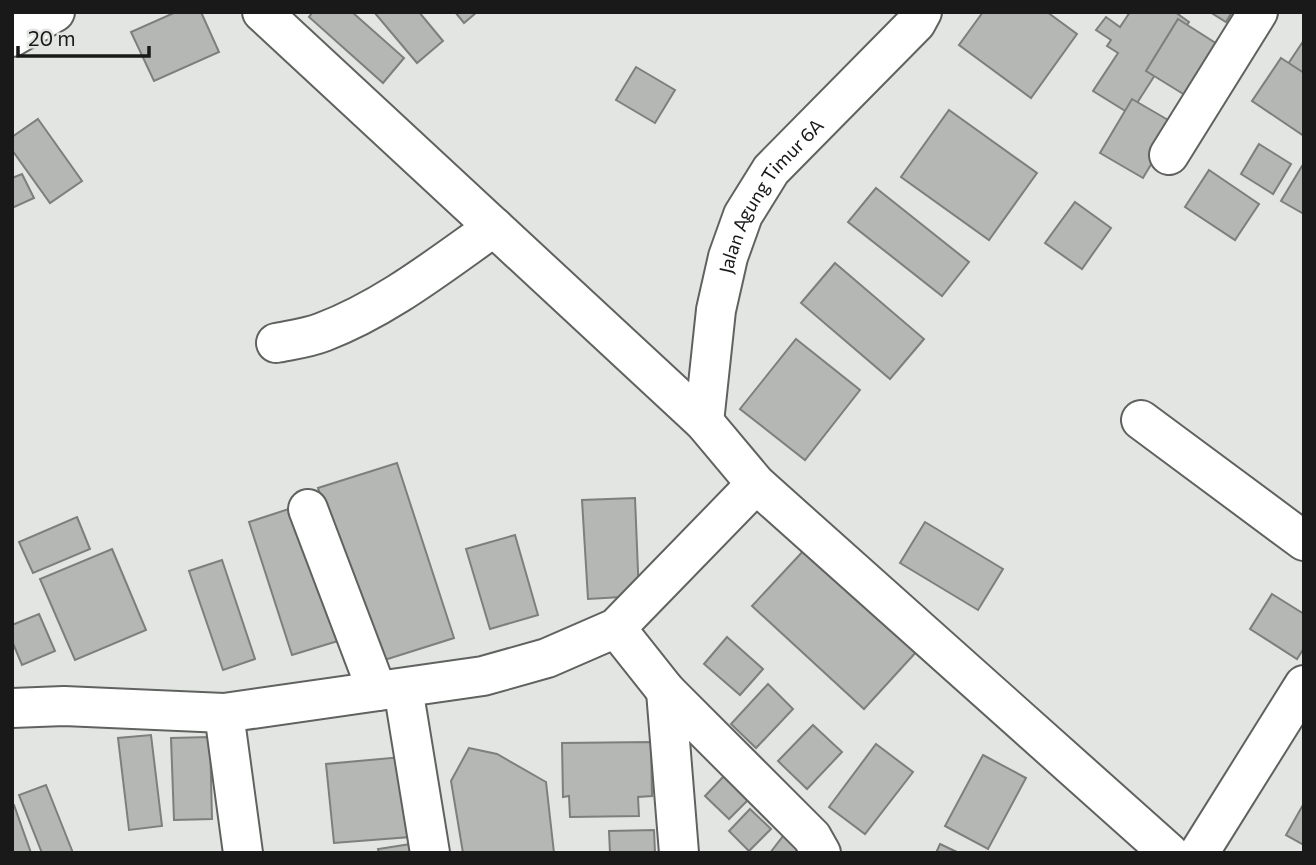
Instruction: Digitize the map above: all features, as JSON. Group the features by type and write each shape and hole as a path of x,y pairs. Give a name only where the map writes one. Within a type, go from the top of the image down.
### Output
{"street":[{"path":"12,37 55,12"},
{"path":"262,12 704,422 756,484 1136,838 1169,853"},
{"name":"Jalan Agung Timur 6A","path":"704,422 716,310 728,257 743,215 771,170 916,23 922,12"},
{"path":"1169,155 1258,12"},
{"path":"276,343 321,333 363,314 416,282 494,227"},
{"path":"1141,420 1304,541"},
{"path":"12,708 64,706 224,713 483,676 547,658 620,633 756,484"},
{"path":"308,509 390,690 430,853"},
{"path":"620,633 660,682 812,837 821,853"},
{"path":"660,682 679,853"},
{"path":"1199,853 1304,685"},
{"path":"224,713 243,853"}],"building":[{"path":"176,12 201,12 219,52 154,81 131,32"},
{"path":"313,12 352,12 404,58 383,83 309,17"},
{"path":"374,12 419,12 443,41 417,63"},
{"path":"455,12 477,12 464,23"},
{"path":"983,12 1047,12 1077,34 1031,98 959,45"},
{"path":"1130,12 1175,12 1189,22 1130,114 1093,91 1118,53 1107,46 1111,40 1096,30 1106,17 1120,27"},
{"path":"1210,12 1232,12 1226,22"},
{"path":"1178,19 1225,49 1193,100 1146,71"},
{"path":"1304,40 1304,79 1286,67"},
{"path":"1281,58 1304,73 1304,136 1252,101"},
{"path":"636,67 675,90 655,123 616,100"},
{"path":"1132,99 1175,124 1143,178 1100,153"},
{"path":"949,110 1037,173 989,240 901,177"},
{"path":"38,119 82,181 50,203 12,150 12,137"},
{"path":"1259,144 1291,164 1273,194 1241,174"},
{"path":"1302,166 1304,167 1304,214 1281,201"},
{"path":"1209,170 1259,204 1235,240 1185,207"},
{"path":"22,174 34,198 12,208 12,178"},
{"path":"876,188 969,262 942,296 848,222"},
{"path":"1075,202 1111,228 1082,269 1045,243"},
{"path":"835,263 924,339 890,379 801,303"},
{"path":"796,339 860,390 805,460 740,409"},
{"path":"397,463 454,638 375,663 318,488"},
{"path":"635,498 639,596 588,599 582,500"},
{"path":"298,506 341,640 292,655 249,522"},
{"path":"77,517 90,549 33,573 19,542"},
{"path":"925,522 1003,569 978,610 900,563"},
{"path":"515,535 538,615 490,629 466,549"},
{"path":"806,548 918,650 864,709 752,606"},
{"path":"112,549 146,630 75,660 40,579"},
{"path":"222,560 255,659 223,670 189,571"},
{"path":"1272,594 1304,614 1304,648 1297,659 1250,629"},
{"path":"39,614 55,651 22,665 12,641 12,625"},
{"path":"727,637 763,669 740,695 704,664"},
{"path":"768,684 793,709 756,748 731,724"},
{"path":"813,725 842,752 807,789 778,761"},
{"path":"151,735 162,826 129,830 118,738"},
{"path":"210,737 212,819 174,820 171,738"},
{"path":"651,742 652,796 638,797 639,816 570,817 569,796 563,797 562,743"},
{"path":"876,744 913,772 865,834 829,807"},
{"path":"469,748 497,754 546,782 554,853 463,853 451,781"},
{"path":"983,755 1026,778 988,849 945,826"},
{"path":"402,757 410,837 334,843 326,764"},
{"path":"724,776 748,800 729,819 705,796"},
{"path":"46,785 73,853 42,853 19,795"},
{"path":"1304,803 1304,845 1286,835"},
{"path":"14,805 31,853 12,853"},
{"path":"750,809 771,829 749,851 729,831"},
{"path":"790,827 806,842 798,853 770,853"},
{"path":"654,830 655,853 610,853 609,831"},
{"path":"411,844 413,853 379,853 378,849"},
{"path":"940,844 959,853 936,853"}]}
